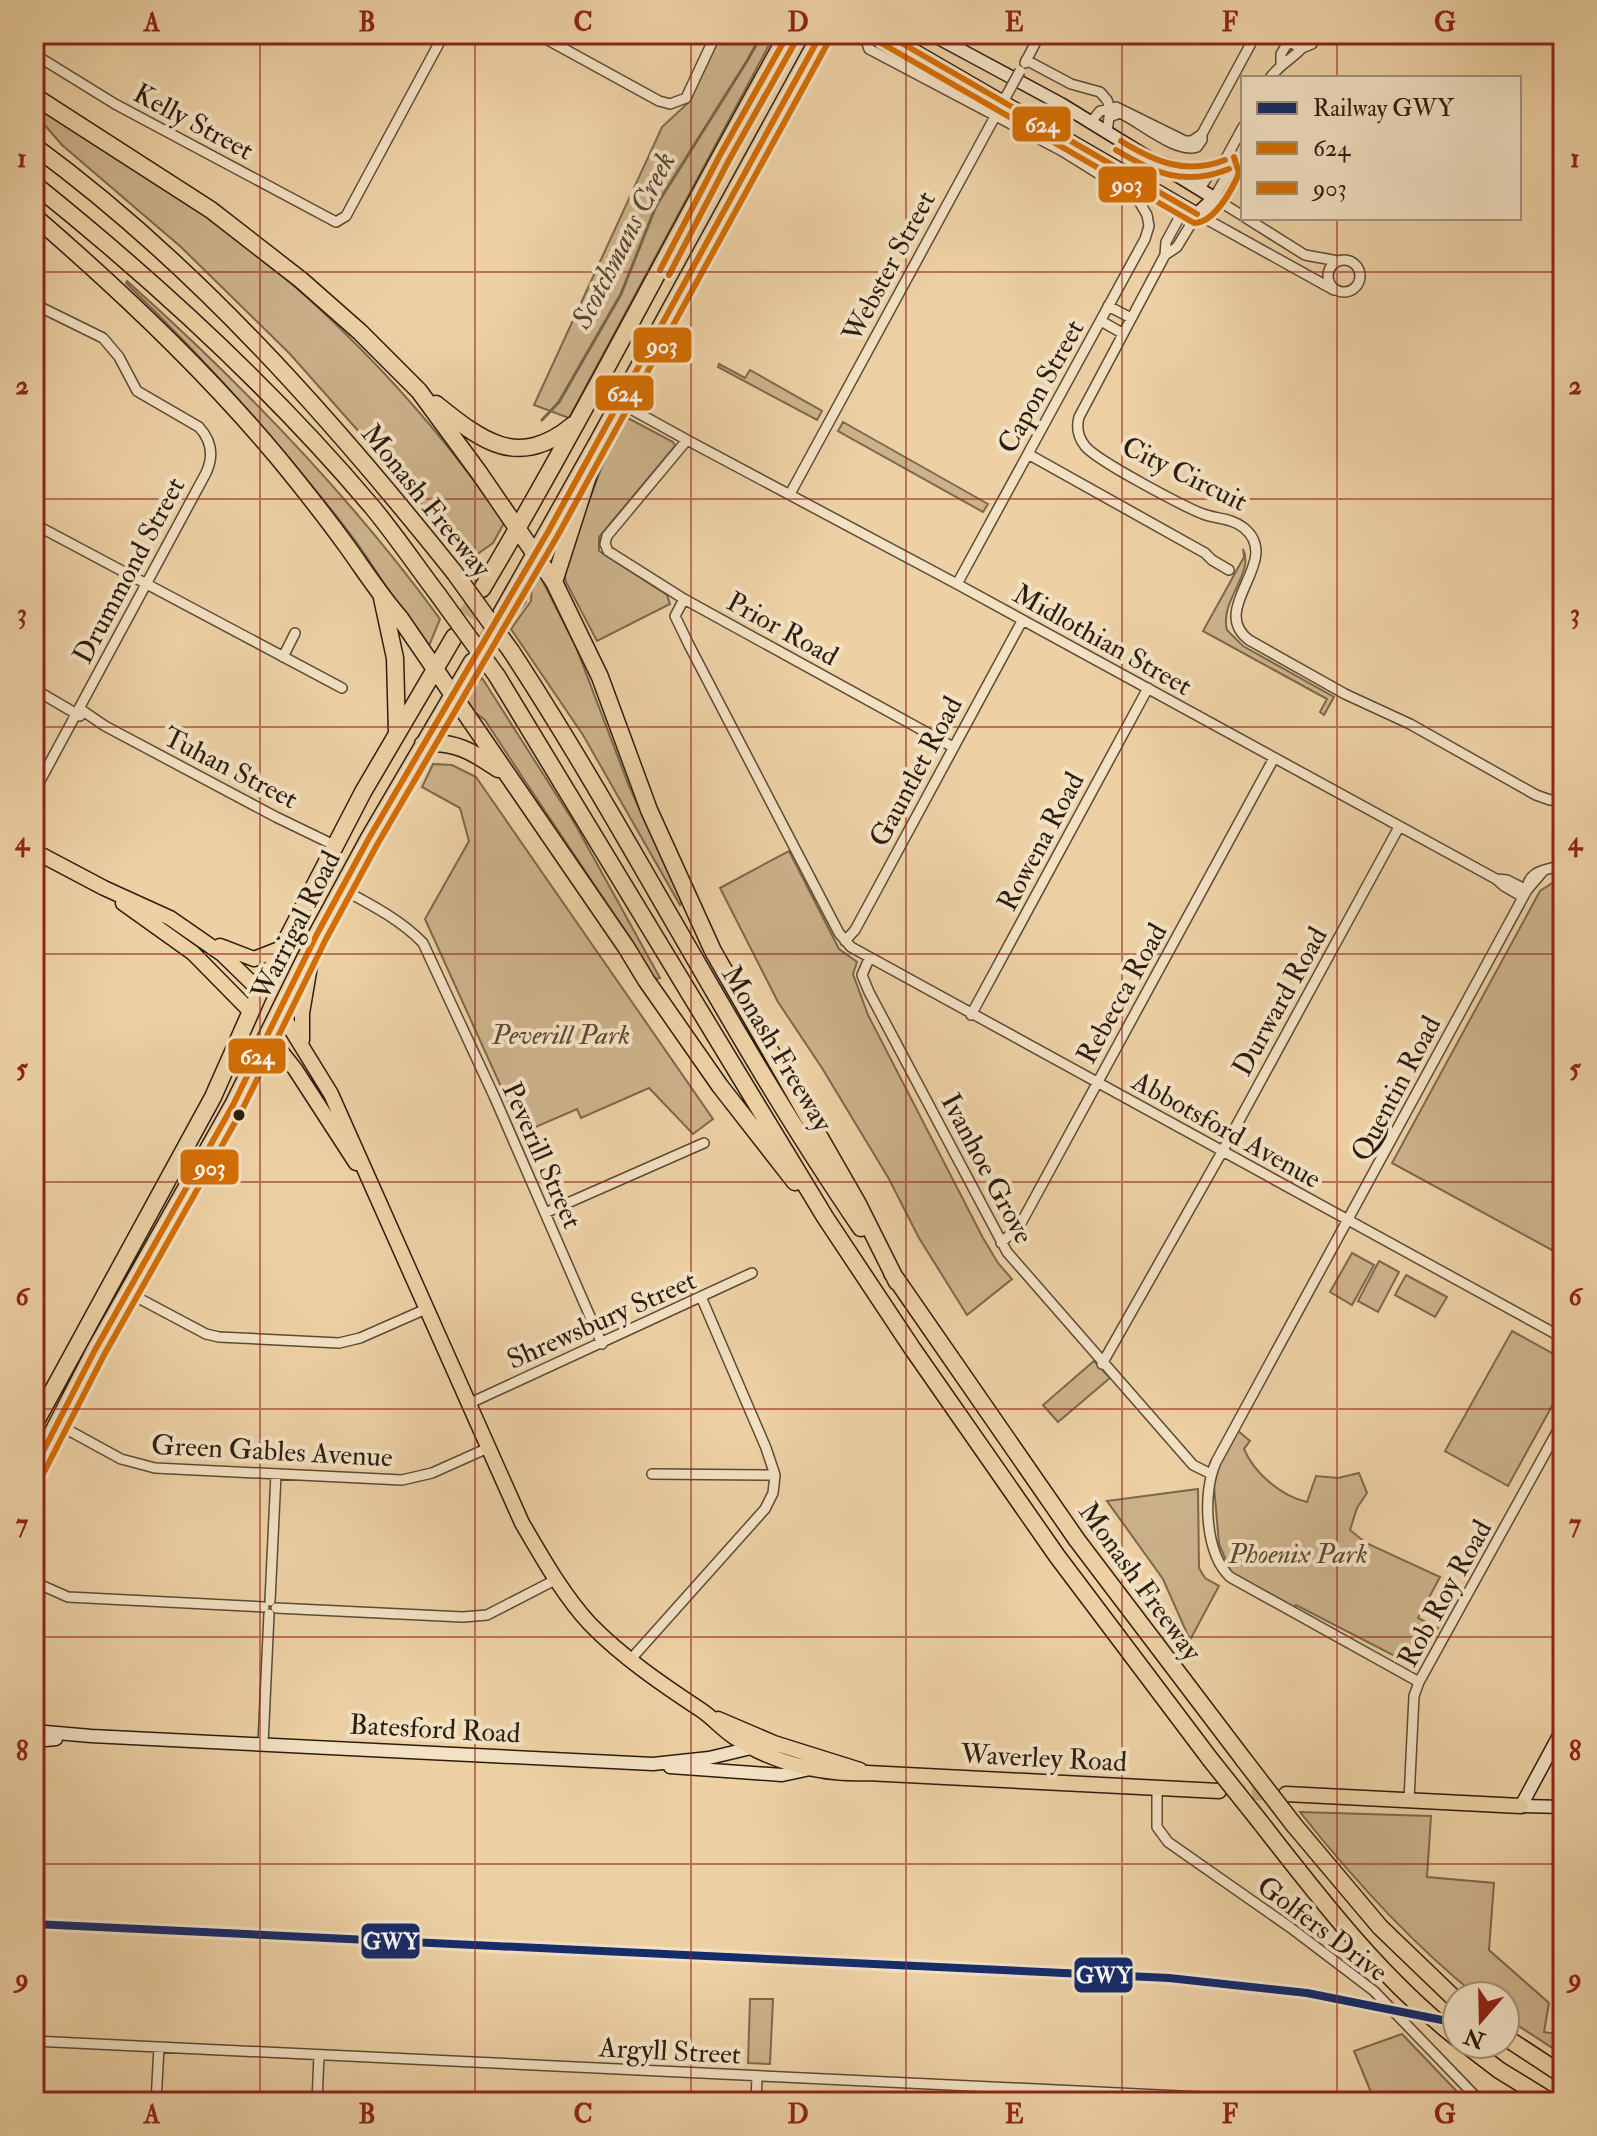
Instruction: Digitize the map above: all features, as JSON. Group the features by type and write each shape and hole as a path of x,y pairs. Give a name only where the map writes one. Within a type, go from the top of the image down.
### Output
{"highway":[{"path":"482,589 578,421 788,34"},
{"path":"501,614 821,34"},
{"path":"34,96 211,210 318,294 419,391 483,440 506,447 542,444 578,421"},
{"name":"Monash Freeway","path":"34,146 151,242 273,361 370,467 454,572 511,651 587,771 741,1039 838,1195 1077,1540 1294,1825 1380,1927 1441,1986"},
{"name":"Monash Freeway","path":"34,184 171,300 248,373 373,509 497,676 825,1217 1057,1556 1210,1759 1361,1948 1441,2024"},
{"path":"34,216 146,316 217,390 319,509 382,598 400,618 720,1086 772,1155 825,1217"},
{"path":"419,391 554,582 600,677 654,823 706,938 858,1204 897,1282"},
{"path":"554,582 596,445"},
{"path":"382,598 395,658 401,726 420,719 434,725"},
{"name":"Warrigal Road","path":"34,1425 213,1097 260,991 336,846 454,637"},
{"name":"Warrigal Road","path":"34,1469 127,1292 233,1105 317,934 472,662"},
{"path":"423,744 455,744 506,773"},
{"name":"Waverley Road","path":"260,991 280,1011"},
{"name":"Waverley Road","path":"251,1012 268,1035"},
{"path":"1521,2047 1563,2075"},
{"path":"1486,2060 1551,2102"}],"main road":[{"path":"886,34 1197,214"},
{"path":"931,34 1091,122 1214,198"},
{"name":"City Circuit","path":"1185,207 1199,190"},
{"name":"City Circuit","path":"1197,214 1214,198"},
{"name":"Waverley Road","path":"34,851 104,888 147,906 198,936 222,954 260,991"},
{"name":"Waverley Road","path":"104,888 193,953 251,1012"},
{"path":"303,1045 300,1027 307,972 317,934"},
{"path":"198,936 254,959 282,948"},
{"name":"Waverley Road","path":"280,1011 331,1094 522,1523 590,1624 631,1659 710,1716 731,1735 753,1748 814,1769 837,1774 1219,1791"},
{"name":"Waverley Road","path":"268,1035 295,1069 373,1186"},
{"name":"Waverley Road","path":"710,1716 774,1743 867,1773"},
{"path":"1521,1806 1563,1728"},
{"name":"Batesford Road","path":"34,1731 653,1764 709,1758 774,1743"},
{"name":"Batesford Road","path":"34,1741 91,1736"},
{"path":"653,1764 702,1771 785,1775 814,1769"},
{"path":"1286,1794 1563,1807"}],"street":[{"name":"Kelly Street","path":"34,54 126,110 336,222 346,216 444,34"},
{"path":"537,34 659,101 670,104 686,98 716,34"},
{"path":"864,34 869,49 997,113"},
{"name":"Webster Street","path":"790,494 1040,34"},
{"path":"1091,122 1108,110 1124,109 1185,141 1192,141 1202,134 1256,34"},
{"path":"1281,64 1290,62 1302,48 1312,44 1315,34"},
{"path":"1290,36 1295,46 1302,48"},
{"path":"1272,76 1281,64 1281,54 1290,36"},
{"path":"1026,60 1088,90 1108,110 1107,132"},
{"name":"Capon Street","path":"957,584 1101,321 1147,234 1149,223 1144,208 1135,197 997,113"},
{"name":"City Circuit","path":"1214,198 1229,172 1225,160 1241,131"},
{"path":"1146,157 1193,169 1225,160"},
{"name":"City Circuit","path":"1199,190 1215,165"},
{"path":"1214,198 1241,215"},
{"name":"City Circuit","path":"1185,207 1166,242 1165,255 1079,417 1079,435 1087,448 1198,512 1230,520 1247,530 1254,542 1254,558 1250,578 1234,614 1236,625 1244,636 1345,694 1410,724 1536,795 1550,800 1563,799"},
{"path":"1197,214 1334,290 1348,292 1356,287 1360,272 1354,263 1305,255 1249,220"},
{"name":"City Circuit","path":"1165,255 1177,247 1197,214"},
{"path":"1334,290 1327,274 1338,261"},
{"name":"Drummond Street","path":"34,304 103,338 119,357 137,391 199,427 207,436 211,451 206,473 34,792"},
{"path":"1108,306 1131,318"},
{"path":"1101,321 1122,333"},
{"name":"Midlothian Street","path":"620,403 1399,827 1496,879 1507,880 1525,894"},
{"name":"Prior Road","path":"687,440 607,536 605,544 608,551 684,599 953,747"},
{"path":"1028,454 1205,553 1229,570"},
{"path":"34,524 342,688"},
{"path":"684,599 675,616 683,633 845,941 869,959"},
{"name":"Gauntlet Road","path":"845,941 855,930 1022,621"},
{"path":"283,657 295,633"},
{"name":"Rowena Road","path":"971,1015 1148,688"},
{"name":"Tuhan Street","path":"34,689 77,712 83,711 105,726 336,846"},
{"name":"Rebecca Road","path":"1001,1243 1020,1225 1274,758"},
{"name":"Durward Road","path":"1102,1364 1222,1152 1399,827"},
{"name":"Quentin Road","path":"1211,1474 1525,894 1544,870 1563,865"},
{"name":"Peverill Street","path":"342,889 390,918 423,943 602,1344"},
{"name":"Abbotsford Avenue","path":"869,959 1563,1338"},
{"name":"Ivanhoe Grove","path":"869,959 862,975 869,992 1014,1263 1193,1465 1211,1474"},
{"path":"545,1213 704,1143"},
{"name":"Shrewsbury Street","path":"468,1404 702,1299 752,1273"},
{"path":"127,1292 206,1334 219,1337 339,1343 360,1338 426,1309"},
{"path":"631,1659 765,1509 773,1493 775,1475 766,1448 702,1299"},
{"name":"Rob Roy Road","path":"1409,1800 1414,1696 1419,1682 1563,1421"},
{"name":"Green Gables Avenue","path":"57,1424 134,1464 276,1474 402,1480 432,1473 488,1448"},
{"path":"263,1744 276,1474"},
{"path":"652,1474 775,1475"},
{"path":"1211,1474 1212,1546 1218,1562 1230,1577 1419,1682"},
{"path":"34,1582 68,1597 463,1617 487,1615 557,1579"},
{"name":"Golfers Drive","path":"1157,1788 1157,1827 1168,1842 1291,1928 1374,1991 1481,2102"},
{"name":"Argyll Street","path":"34,2041 1305,2102"},
{"path":"156,2102 159,2047"},
{"path":"317,2102 319,2055"},
{"path":"756,2102 757,2076"}],"green space":[{"path":"721,34 775,34 569,418 534,405 662,127 688,103"},
{"path":"34,104 169,190 233,236 320,309 400,390 472,478 504,523 493,543 479,553 470,572 438,525 400,478 290,354 181,247 62,145 42,122 34,119"},
{"path":"127,281 252,400 369,528 440,619 429,646 359,545 296,466 241,402"},
{"path":"719,364 745,378 750,370 822,411 817,420 718,367"},
{"path":"624,416 673,442 675,446 599,537 599,551 667,595 670,604 597,641 566,582 563,569"},
{"path":"843,422 988,504 983,512 838,431"},
{"path":"1243,549 1245,558 1244,568 1228,608 1227,630 1243,646 1334,697 1324,715 1320,712 1327,699 1203,631 1244,557"},
{"path":"539,574 576,647 629,786 682,902 680,905 583,735 511,629 531,601 532,584"},
{"path":"526,586 526,602 509,625 505,619"},
{"path":"482,678 575,824 660,978 655,979 646,969 630,938 485,720 473,711 464,698"},
{"name":"Peverill Park","path":"433,764 452,765 476,777 713,1119 693,1134 649,1088 581,1118 577,1109 522,1133 425,919 469,841 460,808 422,787"},
{"path":"789,851 839,949 857,962 853,974 868,1015 983,1238 1012,1279 967,1315 919,1238 889,1179 822,1068 778,1002 720,888"},
{"path":"1563,876 1563,1256 1392,1163 1540,891"},
{"path":"1352,1253 1374,1265 1352,1305 1330,1292"},
{"path":"1379,1261 1399,1272 1378,1312 1358,1301"},
{"path":"1406,1275 1447,1297 1435,1317 1395,1295"},
{"path":"1512,1331 1563,1359 1563,1386 1508,1486 1445,1451"},
{"path":"1094,1361 1110,1378 1058,1422 1043,1405"},
{"name":"Phoenix Park","path":"1237,1430 1250,1441 1244,1449 1254,1467 1278,1489 1297,1499 1307,1502 1316,1476 1338,1478 1359,1473 1367,1493 1357,1508 1350,1530 1366,1543 1440,1577 1418,1618 1438,1628 1416,1667 1296,1605 1292,1609 1233,1577 1219,1544 1213,1475"},
{"path":"1198,1489 1199,1568 1205,1578 1219,1586 1190,1640 1163,1579 1107,1501"},
{"path":"1300,1812 1431,1816 1427,1877 1494,1883 1489,1950 1549,2003 1544,2032 1563,2035 1563,2055 1521,2027 1521,1980 1459,1980 1406,1932"},
{"path":"750,1999 773,1999 770,2064 748,2063"},
{"path":"1402,2034 1467,2102 1375,2102 1354,2051"}],"waterway":[{"name":"Scotchmans Creek","path":"542,420 559,402 621,294 656,206 747,61 756,45 753,34"}],"tunnel":[{"path":"454,636 481,590"},
{"path":"473,660 500,615"},
{"path":"1231,1792 1278,1794"}],"rail line":[{"name":"GWY","path":"34,1924 1169,1978 1307,1993 1441,2020"}],"transit line":[{"name":"624","path":"660,270 788,34"},
{"name":"624","path":"34,1469 95,1350 233,1105 317,934 369,838 549,530 821,34"},
{"name":"624","path":"886,34 1197,214"},
{"name":"903","path":"669,275 797,39"},
{"name":"903","path":"43,1474 104,1355 242,1110 326,939 378,843 558,535 830,39"},
{"name":"903","path":"881,43 1194,223 1208,218 1227,196 1239,173 1234,157"},
{"name":"624","path":"1121,141 1171,164 1197,166 1225,160"},
{"name":"903","path":"1116,150 1170,175 1198,177 1229,169"}]}
